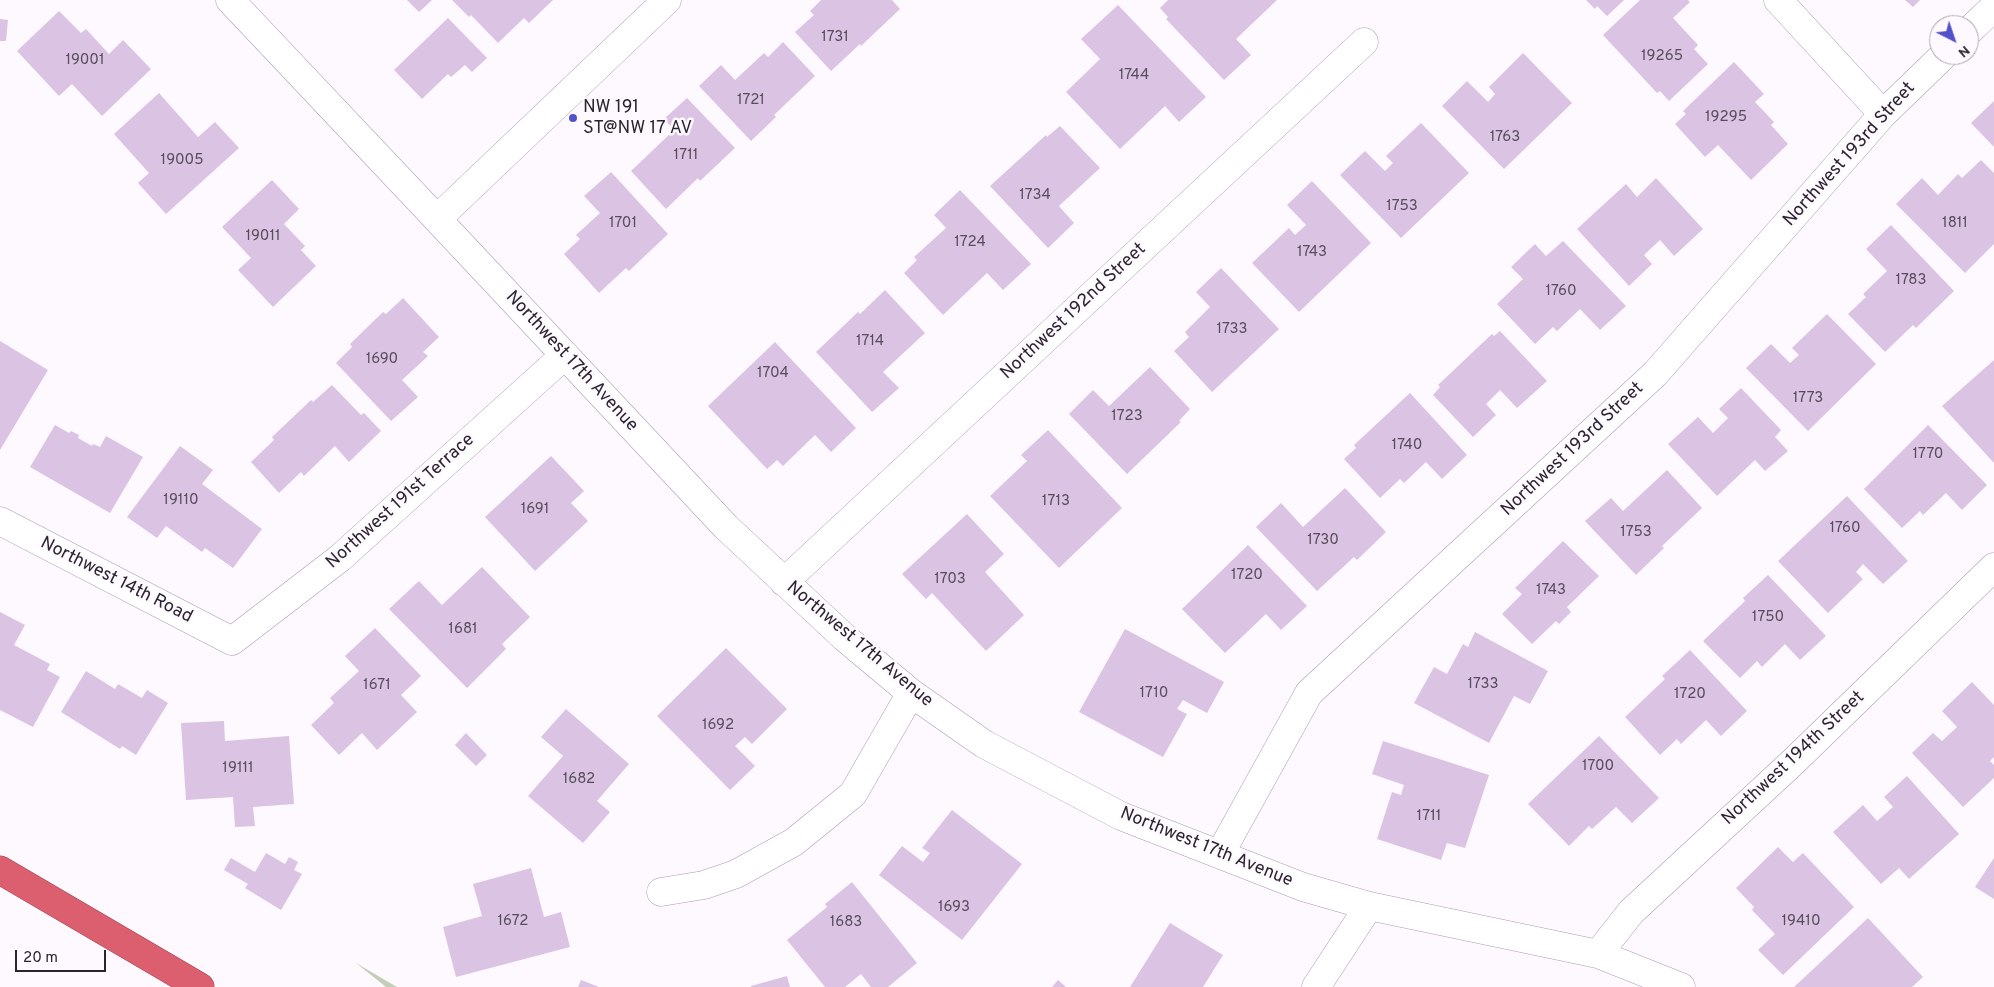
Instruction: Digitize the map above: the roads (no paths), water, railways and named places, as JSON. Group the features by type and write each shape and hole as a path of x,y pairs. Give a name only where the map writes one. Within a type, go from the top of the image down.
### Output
{"highway":[{"path":"0,870 200,987"}],"street":[{"name":"Northwest 17th Avenue","path":"230,0 726,527 844,637 911,693 984,744 1121,816 1303,887 1369,906 1598,954 1681,987"},
{"path":"437,219 667,0"},
{"path":"1778,0 1883,114"},
{"path":"1979,21 1994,7"},
{"name":"Northwest 192nd Street","path":"784,582 1364,42"},
{"name":"Northwest 193rd Street","path":"1220,854 1309,692 1655,374 1883,114 1934,65"},
{"name":"Northwest 191st Terrace","path":"232,641 340,558 565,355"},
{"name":"Northwest 14th Road","path":"0,522 232,641"},
{"name":"Northwest 194th Street","path":"1598,954 1631,912 1793,762 1994,567"},
{"path":"661,892 704,885 736,874 794,842 853,794 911,693"},
{"path":"1316,987 1369,906"}],"place":[{"name":"NW 191 ST@NW 17 AV","path":"573,118"}]}
